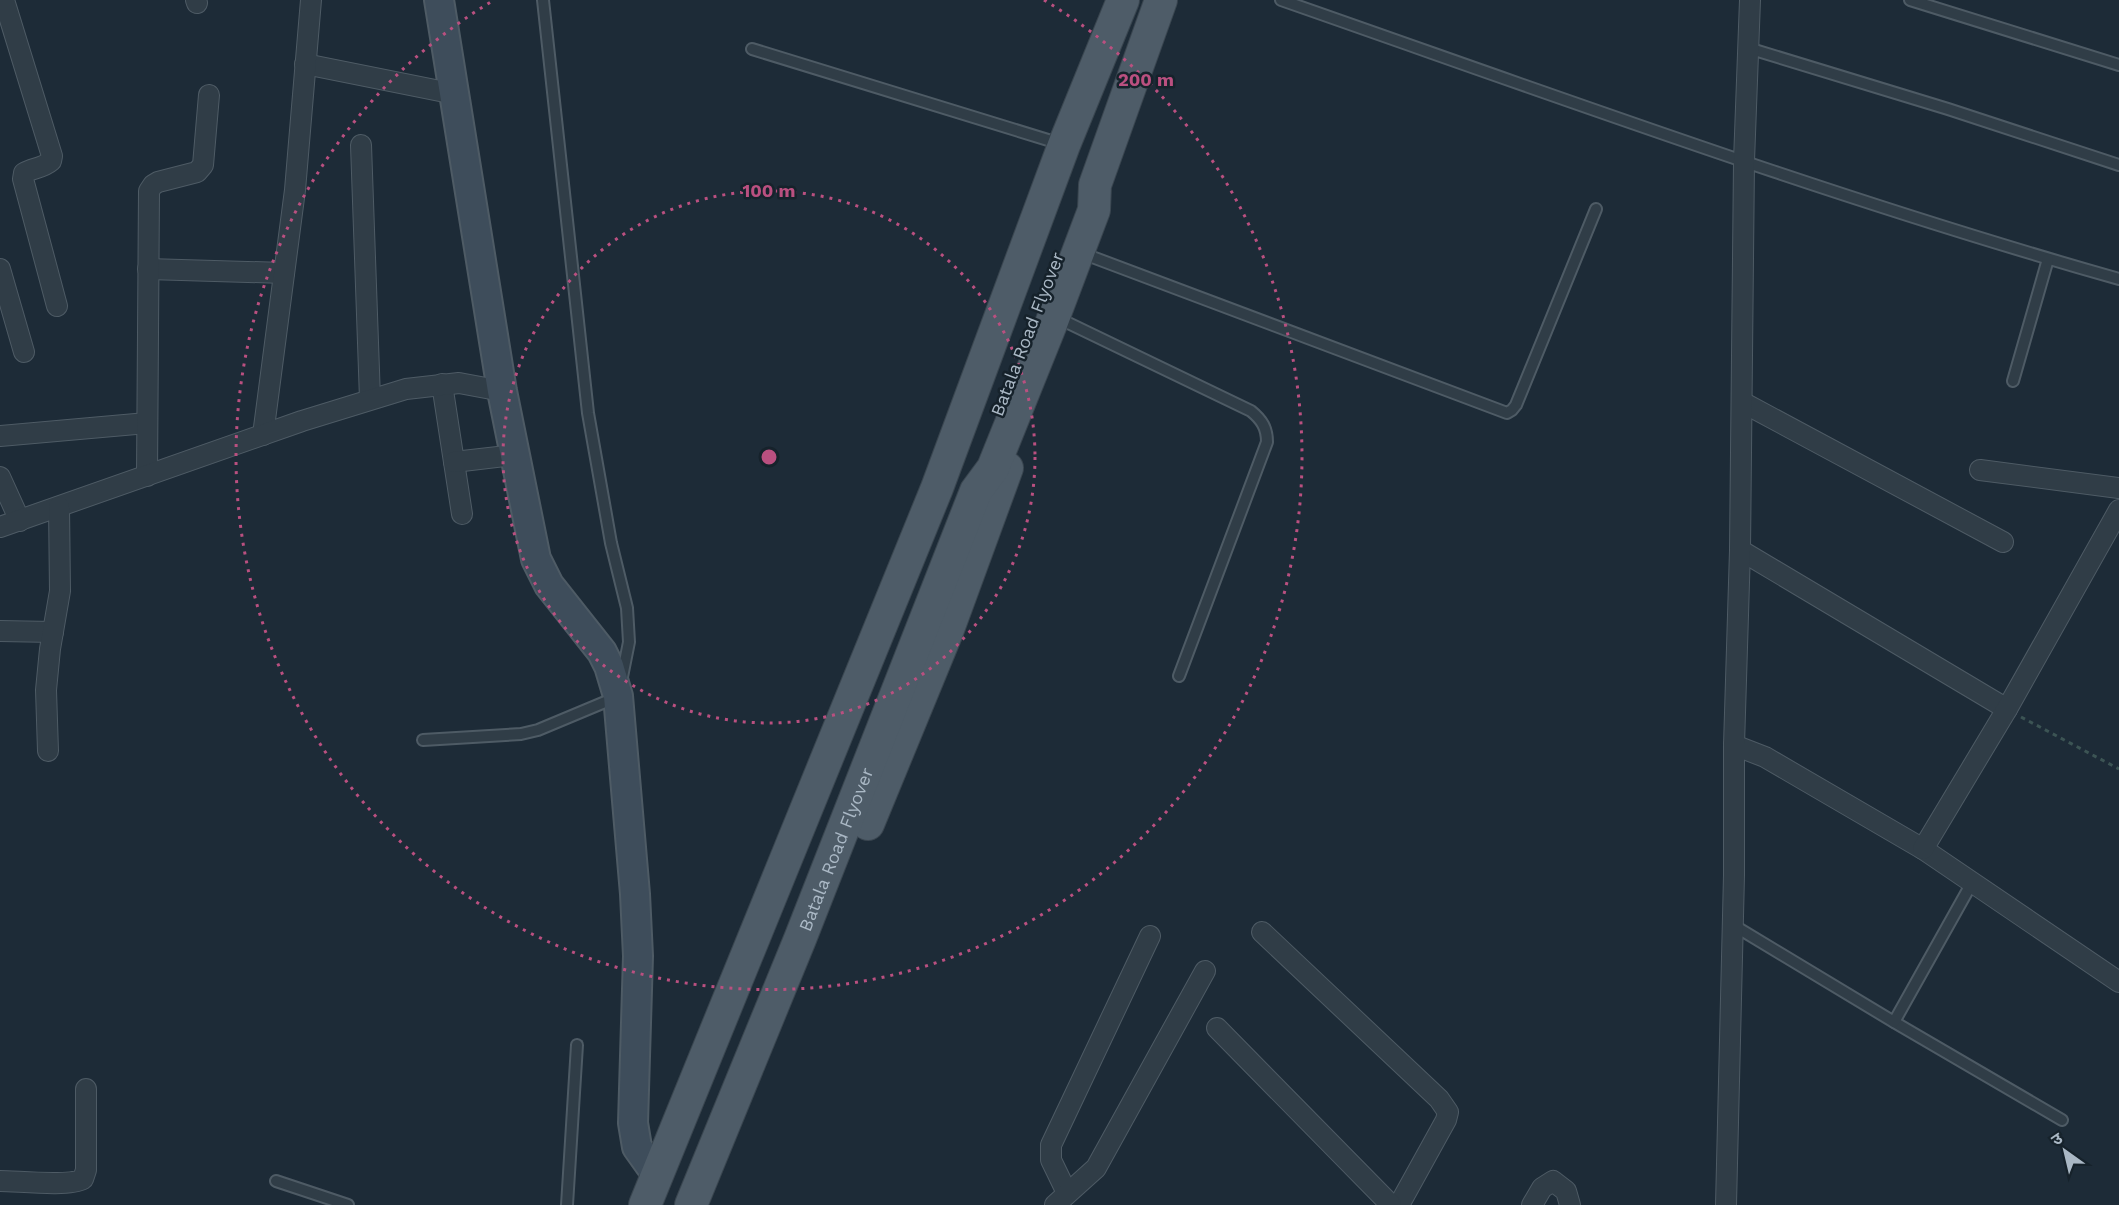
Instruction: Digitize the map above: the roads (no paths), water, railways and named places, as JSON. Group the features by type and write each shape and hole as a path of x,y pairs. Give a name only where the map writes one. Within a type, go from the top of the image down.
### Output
{"main road":[{"path":"645,1205 938,488 1064,145 1123,0"},
{"name":"Batala Road Flyover","path":"691,1205 800,939 976,491 977,465 1076,207 1095,185 1161,0"},
{"path":"712,1205 947,632 1062,320 1184,0"}],"street":[{"path":"4,0 52,156 48,164 29,170 24,173 22,179 57,306"},
{"path":"263,435 295,190 311,0"},
{"path":"439,0 502,390 536,559 560,600 602,652 618,696 638,956 633,1123 636,1147 657,1175"},
{"path":"1726,1205 1733,925 1734,745 1740,550 1744,161 1750,0"},
{"path":"305,64 454,94"},
{"path":"147,476 149,191 158,182 197,172 203,165 209,95"},
{"path":"361,145 370,399"},
{"path":"0,268 24,352"},
{"path":"148,269 284,273"},
{"path":"0,527 263,435 405,389 459,383 502,390"},
{"path":"442,384 462,514"},
{"path":"1742,402 2003,542"},
{"path":"0,436 147,423"},
{"path":"454,462 514,455"},
{"path":"1980,470 2119,488"},
{"path":"0,477 20,521"},
{"path":"48,751 46,690 62,567 59,507"},
{"path":"1923,849 2007,709 2119,510"},
{"path":"1740,550 2007,709"},
{"path":"0,631 53,632"},
{"path":"1734,745 1765,757 1923,849 2119,982"},
{"path":"1262,932 1439,1099 1448,1112 1446,1120 1399,1205"},
{"path":"1150,936 1051,1145 1051,1160 1061,1199 1096,1168 1205,971"},
{"path":"1217,1028 1391,1205"},
{"path":"0,1181 78,1182 83,1179 86,1170 86,1089"},
{"path":"1532,1205 1542,1188 1553,1181 1566,1191 1570,1205"}],"lane":[{"path":"423,740 520,734 538,730 618,696 627,657 629,624 627,608 597,476 588,413 543,0"},
{"path":"1281,0 1840,195 2119,279"},
{"path":"1910,0 2119,64"},
{"path":"1748,48 1948,109 2119,165"},
{"path":"752,49 1064,145"},
{"path":"1087,255 1507,413 1516,405 1596,209"},
{"path":"2013,381 2048,259"},
{"path":"1062,320 1251,411 1264,424 1267,432 1267,442 1179,676"},
{"path":"1893,1023 1972,881"},
{"path":"1733,925 1893,1023 2062,1120"},
{"path":"567,1205 577,1045"},
{"path":"276,1181 348,1205"}]}
